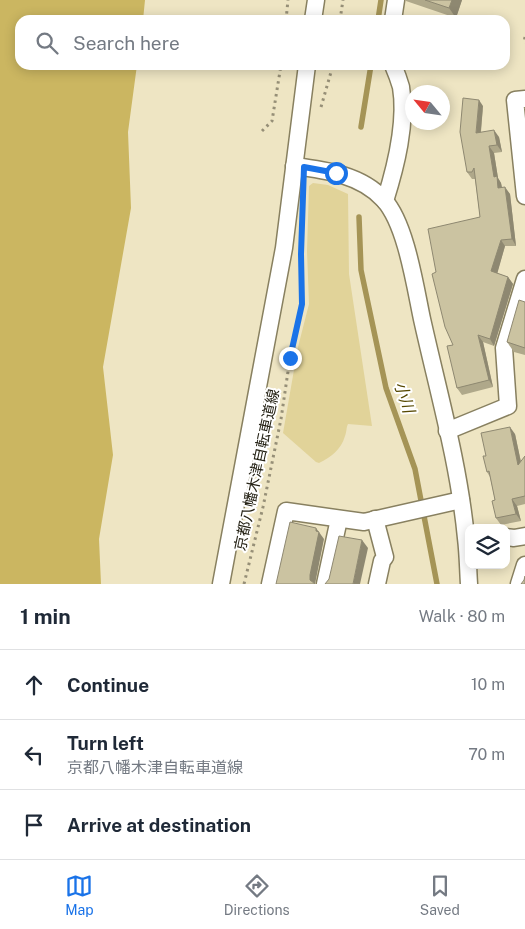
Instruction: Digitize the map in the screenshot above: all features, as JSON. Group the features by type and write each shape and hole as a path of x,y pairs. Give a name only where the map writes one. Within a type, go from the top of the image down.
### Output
{"street":[{"path":"314,15 316,0"},
{"path":"394,15 396,0"},
{"path":"221,584 284,248 306,70"},
{"path":"385,201 396,167 403,108 400,85 395,70"},
{"path":"525,99 515,100 525,196"},
{"path":"294,166 336,173 375,191 385,201 399,224 411,269 465,524"},
{"path":"447,432 508,406 504,348 525,279"},
{"path":"270,584 286,511 364,522 461,500"},
{"path":"325,584 339,518"},
{"path":"375,519 385,557 377,584"},
{"path":"510,538 525,536"},
{"path":"519,584 525,566"},
{"path":"469,569 469,584"}],"path":[{"path":"286,15 288,0"},
{"path":"341,15 343,0"},
{"path":"525,37 525,43"},
{"path":"262,131 272,120 280,70"},
{"path":"320,110 332,70"},
{"name":"京都八幡木津自転車道線","path":"244,584 263,507 281,419 290,358 302,304 301,254"}],"shaded area":[{"path":"0,0 145,0 144,15 15,15 15,70 136,70 128,132 131,208 103,367 113,455 99,539 101,584 0,584"},
{"path":"313,183 328,185 348,194 349,274 372,426 348,424 346,434 338,449 319,463 283,433 298,347 309,304 307,251 309,186"}],"building":[{"path":"425,0 452,0 449,8"},
{"path":"463,98 479,100 476,133 494,130 497,145 489,146 494,177 497,176 498,188 505,187 512,239 501,240 491,271 508,277 490,339 478,335 489,380 457,388 447,346 453,345 445,327 432,274 436,272 428,229 480,217 474,168 472,172 467,172 460,132"},
{"path":"519,300 525,302 525,348 507,342"},
{"path":"510,427 518,465 525,456 525,496 512,499 516,514 496,518 492,501 495,500 489,471 487,472 483,456 486,456 481,433"},
{"path":"290,522 316,528 316,531 319,532 310,575 310,580 315,584 276,584"},
{"path":"339,536 362,540 353,584 325,584 329,579"}],"waterway":[{"name":"小川","path":"379,15 381,0"},
{"name":"小川","path":"361,127 370,70"},
{"name":"小川","path":"359,217 361,270 386,388 415,469 437,584"}],"route":[{"path":"290,358 302,304 301,254 304,167 336,173"}]}
